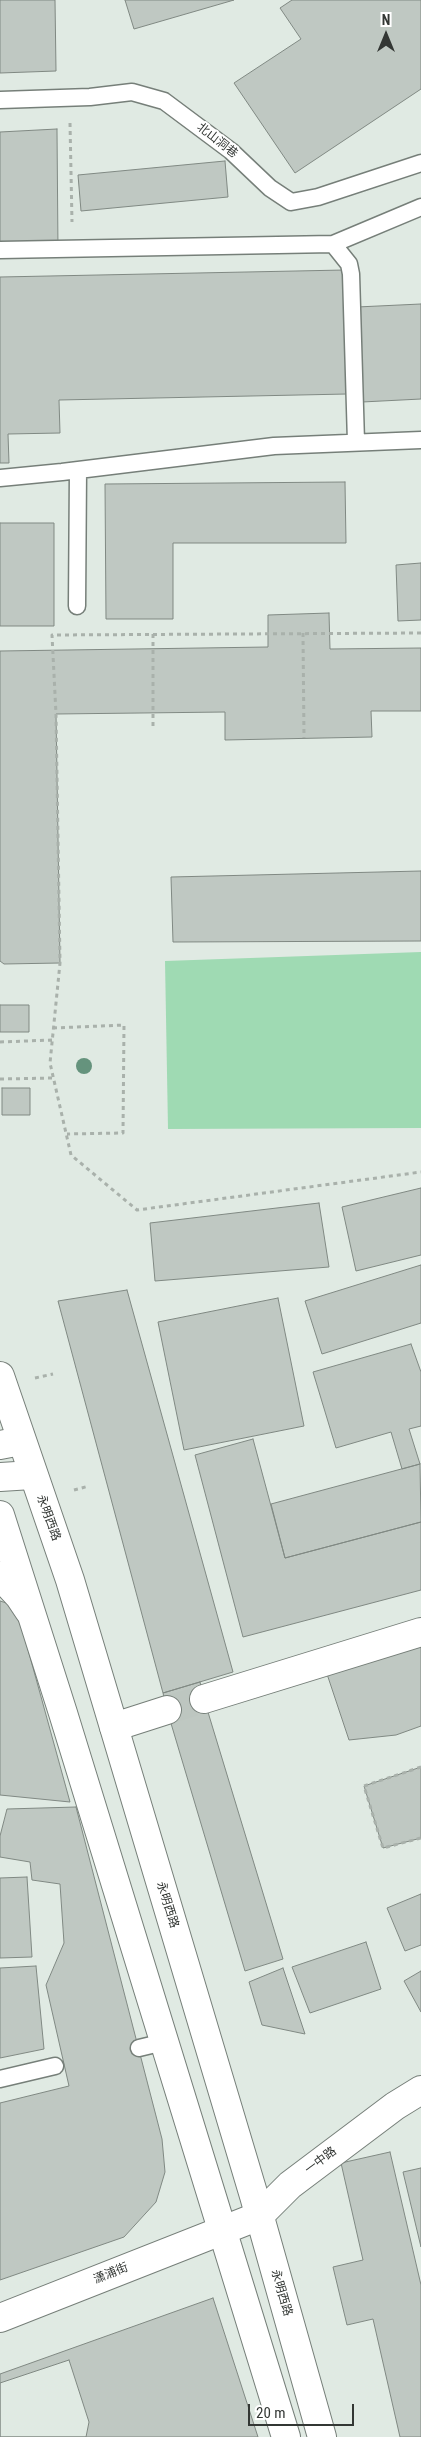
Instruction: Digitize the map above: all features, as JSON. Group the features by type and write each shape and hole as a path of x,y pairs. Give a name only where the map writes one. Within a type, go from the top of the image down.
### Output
{"main road":[{"name":"永明西路","path":"0,1376 10,1443 32,1475 70,1580 259,2216 322,2437"},
{"path":"0,1477 32,1475"},
{"path":"0,1515 34,1620 151,2045 222,2230 286,2437"},
{"path":"0,1576 20,1596 34,1620"},
{"path":"204,1699 421,1632"},
{"path":"114,1727 168,1710"},
{"name":"一中路","path":"222,2230 259,2216 290,2185 394,2106 421,2090"},
{"name":"潇浦街","path":"0,2318 222,2230"}],"lane":[{"name":"北山洞巷","path":"0,100 70,98 132,92 164,101 230,151 270,188 291,202 318,197 421,163"},
{"path":"0,250 332,244 421,207"},
{"path":"332,244 349,264 351,274 356,442"},
{"path":"0,478 274,446 421,440"},
{"path":"77,606 78,470"},
{"path":"0,2079 55,2066"}],"path":[{"path":"70,98 72,249"},
{"path":"303,633 304,738"},
{"path":"421,633 52,635 56,714 60,963 50,1063 71,1154 137,1210 421,1172"},
{"path":"152,634 152,727"},
{"path":"53,1028 124,1025 123,1133 66,1134"},
{"path":"0,1042 52,1040"},
{"path":"0,1079 54,1078"},
{"path":"421,1767 364,1786 383,1848 421,1838"}],"green space":[{"path":"421,952 421,1128 168,1129 165,961"}],"building":[{"path":"0,0 55,0 56,71 0,73"},
{"path":"125,0 234,0 134,29"},
{"path":"292,0 421,0 421,89 295,173 234,83 301,39 280,8"},
{"path":"57,129 58,250 0,250 0,132"},
{"path":"225,161 228,197 81,211 78,175"},
{"path":"345,270 347,394 59,400 60,433 8,434 9,463 0,463 0,277"},
{"path":"421,304 421,399 362,402 357,307"},
{"path":"345,482 346,543 173,543 173,619 106,619 105,484"},
{"path":"0,523 54,523 54,626 0,626"},
{"path":"421,563 421,620 398,621 396,565"},
{"path":"329,613 330,649 421,648 421,711 371,711 372,737 225,740 225,712 56,714 60,963 4,964 0,961 0,651 268,647 268,615"},
{"path":"421,871 421,941 173,942 171,877"},
{"path":"0,1005 29,1005 29,1032 0,1032"},
{"path":"2,1088 30,1088 30,1115 2,1115"},
{"path":"421,1188 421,1255 356,1271 342,1207"},
{"path":"319,1203 329,1267 155,1281 150,1223"},
{"path":"421,1265 421,1323 322,1354 305,1301"},
{"path":"127,1290 233,1672 163,1693 58,1301"},
{"path":"278,1298 304,1426 184,1450 158,1322"},
{"path":"411,1344 421,1372 421,1426 409,1429 420,1464 402,1469 391,1432 336,1448 313,1372"},
{"path":"253,1439 285,1558 421,1522 421,1590 243,1637 195,1455"},
{"path":"420,1464 421,1522 285,1558 271,1504"},
{"path":"0,1601 16,1606 70,1802 0,1795"},
{"path":"421,1634 421,1726 396,1735 349,1740 323,1662"},
{"path":"200,1682 204,1699 167,1710 163,1693"},
{"path":"204,1699 283,1959 245,1971 167,1710"},
{"path":"421,1767 421,1838 383,1848 364,1786"},
{"path":"76,1807 162,2139 165,2172 156,2202 124,2237 0,2280 0,2103 69,2086 46,1985 64,1943 60,1884 32,1880 30,1862 0,1857 0,1836 7,1809"},
{"path":"27,1877 32,1957 0,1958 0,1878"},
{"path":"421,1894 421,1945 405,1951 387,1908"},
{"path":"366,1942 381,1989 310,2013 292,1967"},
{"path":"36,1966 44,2049 0,2058 0,1968"},
{"path":"283,1968 305,2034 262,2025 249,1982"},
{"path":"421,1971 421,2012 404,1981"},
{"path":"390,2152 421,2285 421,2437 400,2437 373,2319 347,2325 333,2267 363,2260 341,2163"},
{"path":"421,2168 421,2247 403,2172"},
{"path":"213,2298 258,2437 0,2437 0,2374"},
{"path":"69,2360 89,2422 86,2437 0,2437 0,2383"}],"tunnel":[{"path":"167,1710 204,1699"}]}
